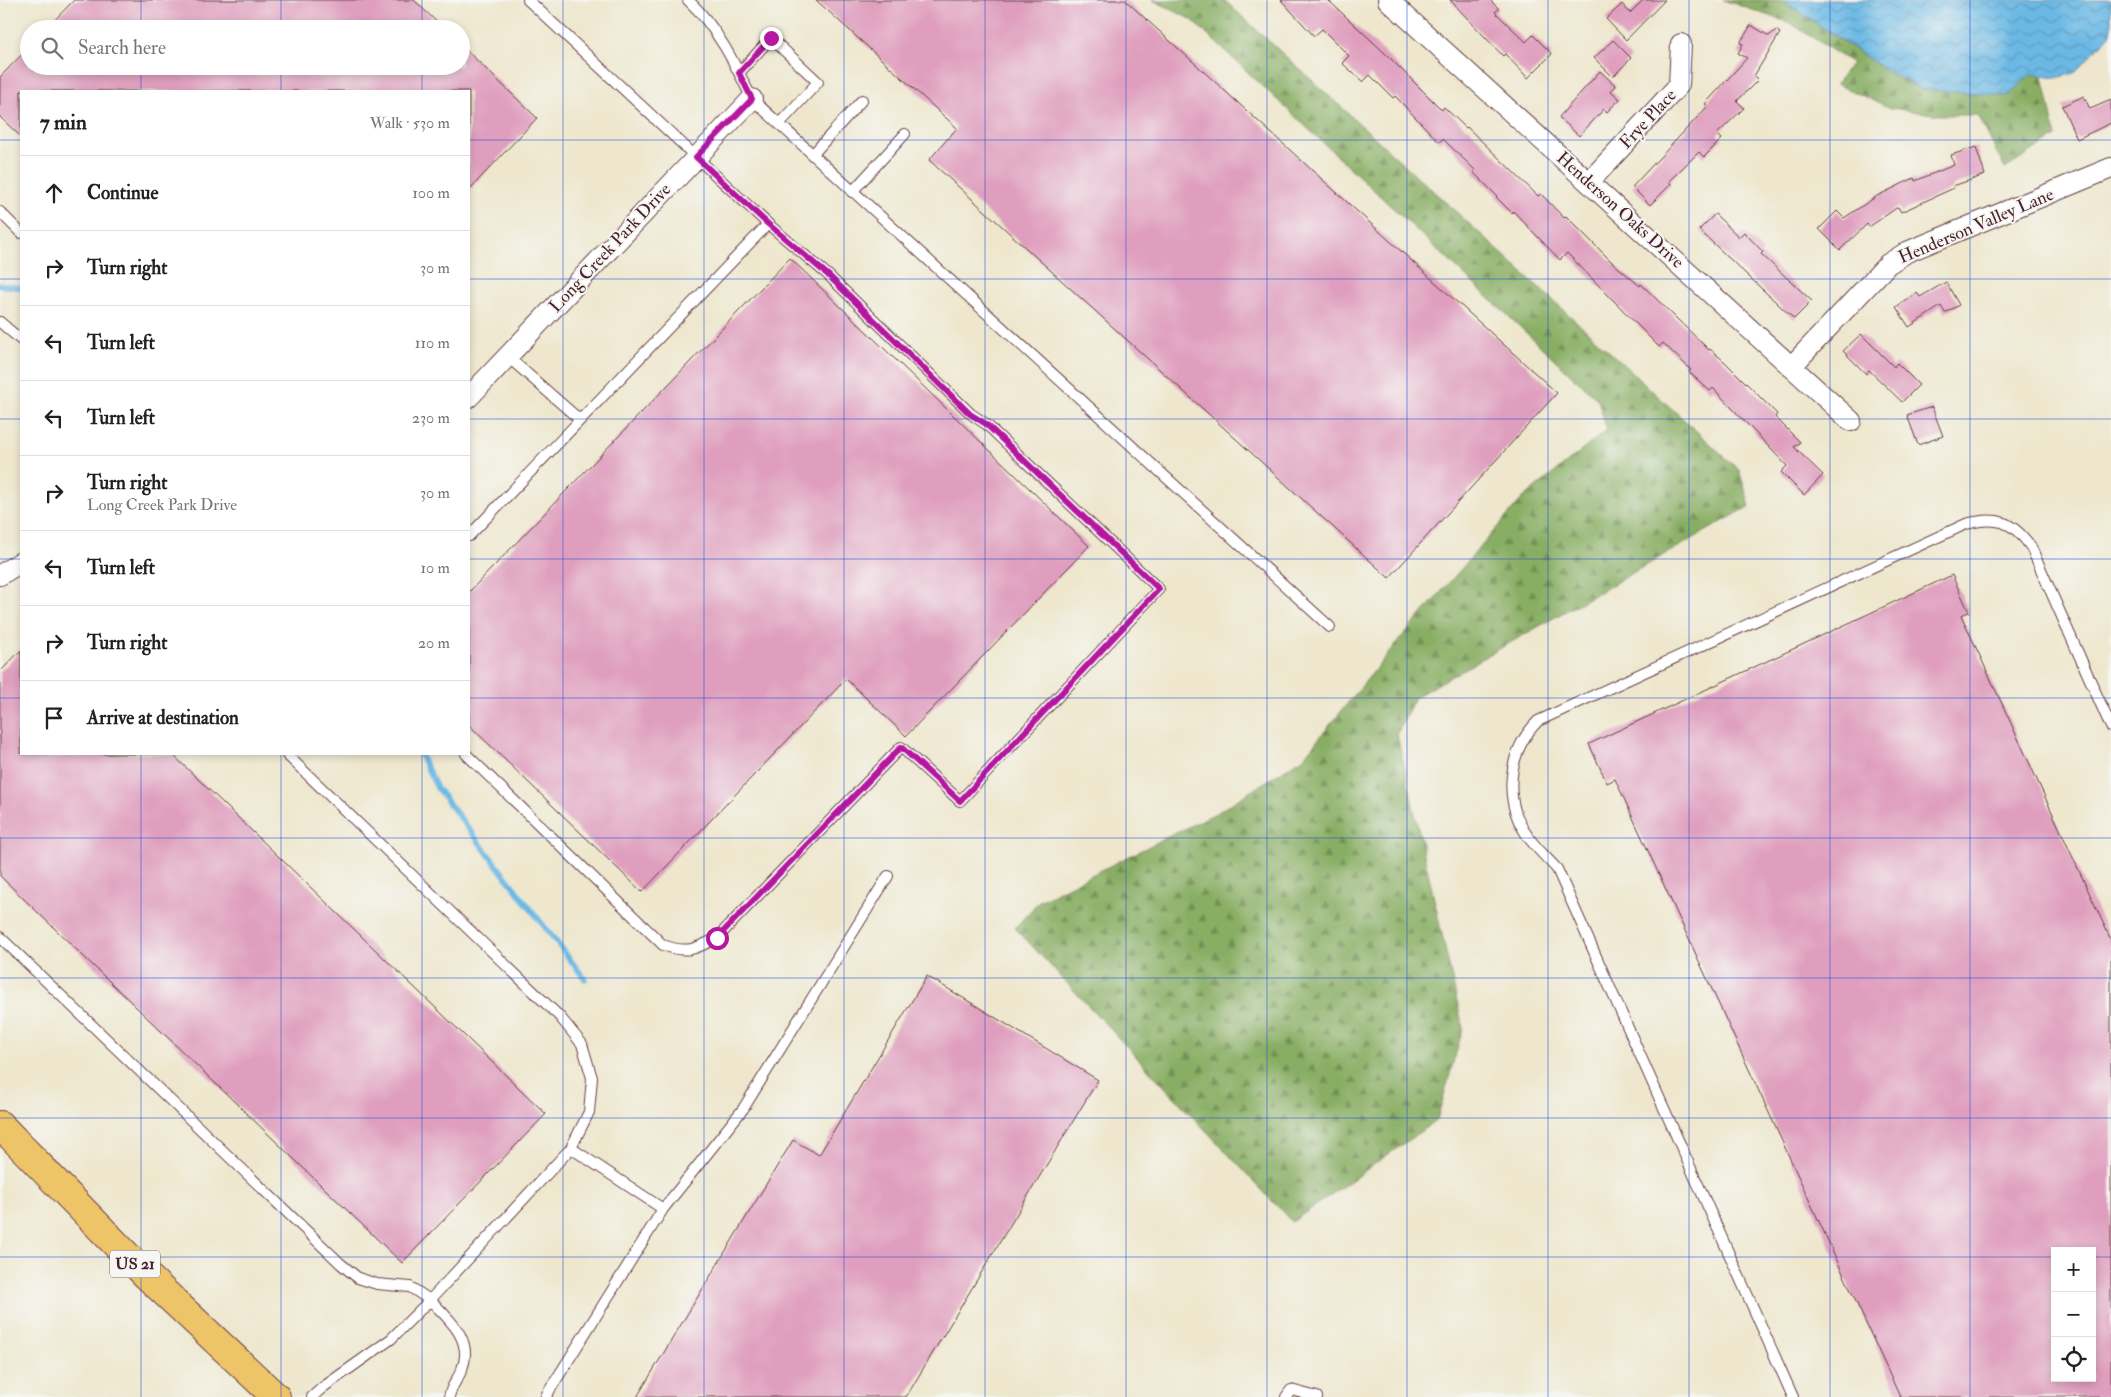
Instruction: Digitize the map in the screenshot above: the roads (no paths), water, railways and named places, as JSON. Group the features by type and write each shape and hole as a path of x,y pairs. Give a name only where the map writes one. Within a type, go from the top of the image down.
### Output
{"main road":[{"name":"US 21","path":"0,1125 145,1274 276,1397"}],"street":[{"name":"Henderson Oaks Drive","path":"1388,0 1851,421"},
{"name":"Frye Place","path":"1589,182 1679,85 1682,44"},
{"name":"Long Creek Park Drive","path":"470,396 752,99"},
{"name":"Henderson Valley Lane","path":"1791,367 1888,264 1907,252 2111,168"},
{"path":"0,575 20,563"}],"lane":[{"path":"467,755 663,945 678,951 696,949 717,938 901,747 960,801 1159,589 986,424 970,414 828,275 768,224 528,0"},
{"path":"688,0 707,18 752,99 1330,627"},
{"path":"739,73 771,38 818,82 779,124"},
{"path":"812,155 862,100"},
{"path":"852,192 905,134"},
{"path":"0,212 20,232"},
{"path":"470,535 768,224"},
{"path":"0,322 20,339"},
{"path":"508,356 580,420"},
{"path":"1793,1397 1557,869 1528,837 1516,814 1511,787 1514,758 1525,734 1538,721 1966,524 1984,519 2001,520 2021,532 2030,547 2111,727"},
{"path":"287,755 560,1016 582,1044 592,1078 589,1112 571,1148 430,1300 391,1339 312,1397"},
{"path":"546,1396 663,1208 743,1109 888,876"},
{"path":"0,936 341,1264 358,1278 377,1284 410,1287 430,1300 452,1321 462,1337 466,1354 462,1369 449,1397"},
{"path":"571,1148 663,1208"},
{"path":"1286,1397 1291,1390 1317,1397"}],"water":[{"path":"1782,0 2111,0 2111,34 2074,73 2056,78 2031,74 2008,96 1921,89 1887,71"}],"waterway":[{"path":"0,285 20,288"},
{"path":"420,755 437,788 585,979"}]}
